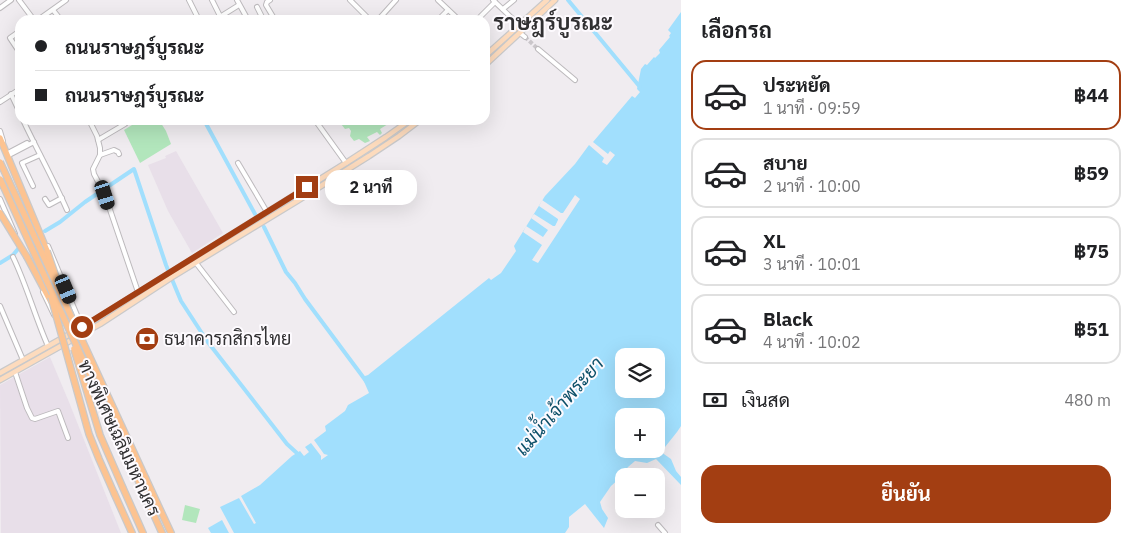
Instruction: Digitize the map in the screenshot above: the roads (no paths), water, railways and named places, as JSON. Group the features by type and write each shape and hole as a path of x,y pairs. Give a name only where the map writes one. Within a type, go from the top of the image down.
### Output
{"highway":[{"path":"0,138 52,265 60,288 66,319"},
{"name":"ทางพิเศษเฉลิมมหานคร","path":"0,162 171,533"},
{"name":"ทางพิเศษเฉลิมมหานคร","path":"0,179 162,533"},
{"path":"0,213 36,272 54,308"},
{"path":"48,266 58,293 102,440 143,533"},
{"path":"42,269 89,434 132,533"}],"main road":[{"path":"490,50 547,0"},
{"path":"490,60 554,1"},
{"path":"0,380 100,324 169,276 403,125"},
{"path":"0,373 64,338 138,292 196,263 369,156 413,125"}],"street":[{"path":"0,8 11,0"},
{"path":"19,0 32,15"},
{"path":"44,15 66,0"},
{"path":"189,0 196,15"},
{"path":"212,0 220,15"},
{"path":"237,0 245,15"},
{"path":"270,0 266,4 272,15"},
{"path":"350,0 365,15"},
{"path":"382,15 396,0"},
{"path":"438,0 454,15"},
{"path":"503,9 514,0"},
{"path":"481,15 494,1 519,25"},
{"path":"225,15 239,5"},
{"path":"257,7 261,15"},
{"path":"53,10 57,15"},
{"path":"443,15 448,10"},
{"path":"520,33 525,37"},
{"path":"15,34 10,39 15,46"},
{"path":"538,49 575,80"},
{"path":"0,102 15,92"},
{"path":"11,94 15,102"},
{"path":"26,125 67,210"},
{"path":"91,125 100,148 100,155 94,164 93,171 105,195 138,292"},
{"path":"98,140 123,125"},
{"path":"319,125 346,163"},
{"path":"0,131 82,327"},
{"path":"9,154 34,141"},
{"path":"9,154 34,141"},
{"path":"100,155 114,150 119,154"},
{"path":"16,152 33,186"},
{"path":"22,163 40,155"},
{"path":"238,163 267,212"},
{"path":"45,199 50,205 62,198"},
{"path":"0,199 64,338"},
{"path":"0,219 7,216"},
{"path":"13,257 48,346"},
{"path":"196,263 234,312"},
{"path":"0,306 23,360"},
{"path":"15,372 31,417 35,419 58,411 68,438"},
{"path":"658,524 665,533"}],"water":[{"name":"แม่น้ำเจ้าพระยา","path":"681,12 681,426 665,447 665,408 615,408 615,458 665,458 665,455 671,459 681,477 681,485 656,459 647,463 635,461 627,468 615,468 615,482 600,502 608,518 604,528 585,504 569,517 569,527 565,533 234,533 220,507 239,498 254,524 256,523 241,496 260,485 292,456 300,451 304,456 309,452 305,447 311,443 321,456 321,460 328,455 324,454 314,440 326,431 325,426 345,411 348,405 369,393 362,377 368,375 489,278 491,280 501,273 516,251 514,246 545,196 575,164 589,145 604,158 602,162 607,165 615,155 610,151 608,154 593,142 632,96 635,98 640,92 637,89 641,69 660,53 659,50 671,33 668,30"},
{"path":"222,520 229,533 211,533 208,528"}],"waterway":[{"path":"568,0 640,87"},
{"path":"207,125 255,214"},
{"path":"45,231 134,169 166,265 181,301 207,341 287,444 299,455"},
{"path":"264,227 286,272 366,381"},
{"path":"0,263 13,255 18,249"}],"tunnel":[{"path":"525,37 538,49"}],"place":[{"name":"ธนาคารกสิกรไทย","path":"147,339"}],"district":[{"name":"ราษฎร์บูรณะ","path":"553,22"}]}
